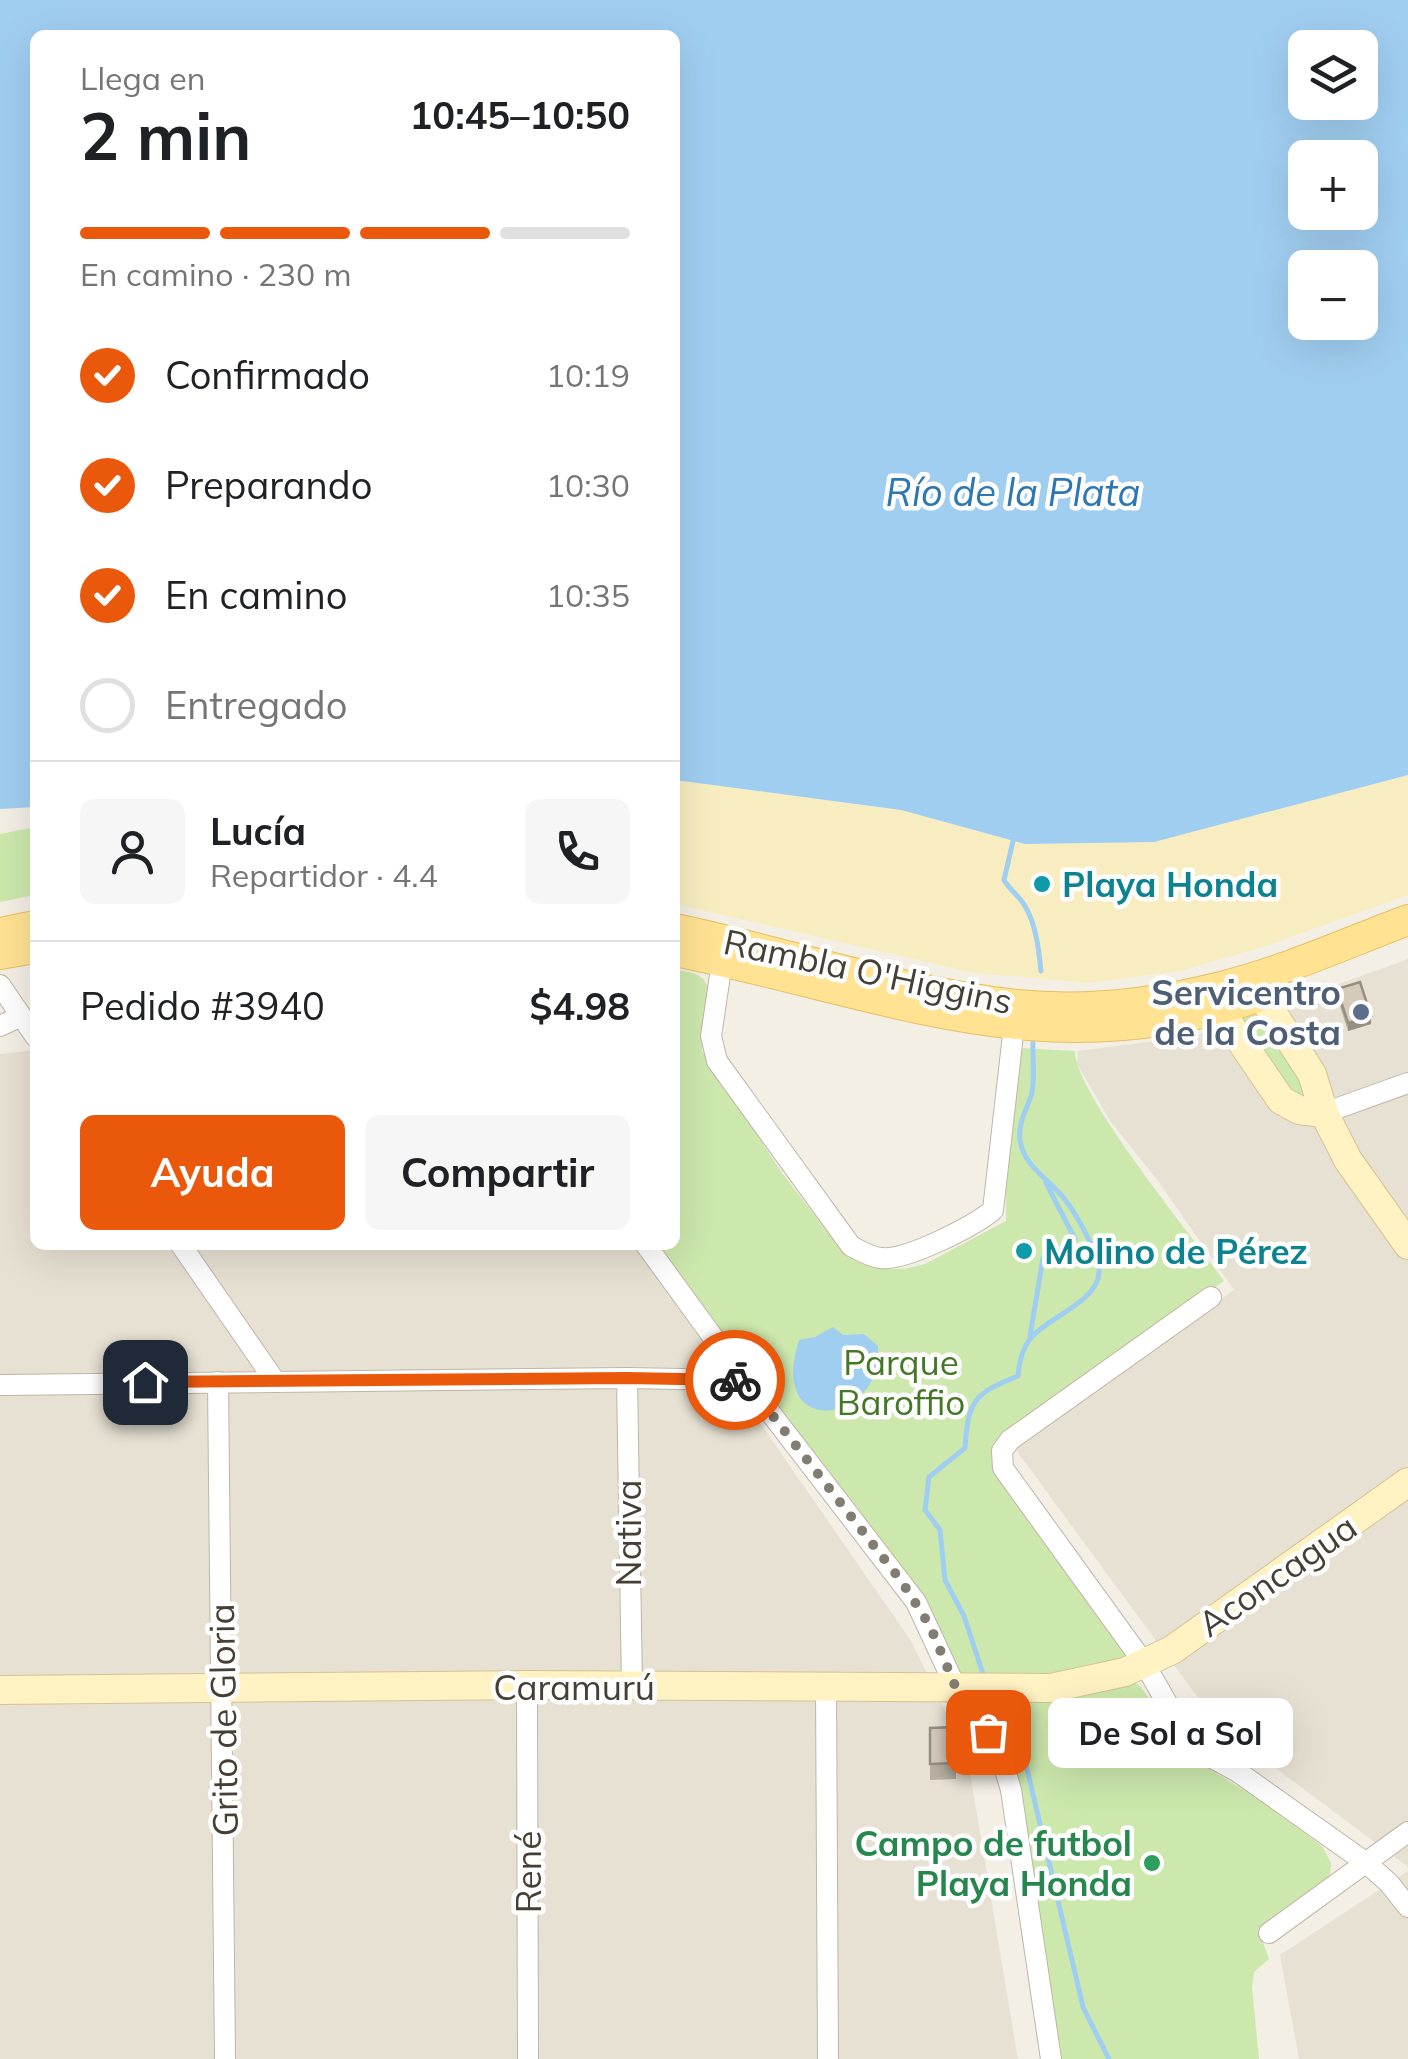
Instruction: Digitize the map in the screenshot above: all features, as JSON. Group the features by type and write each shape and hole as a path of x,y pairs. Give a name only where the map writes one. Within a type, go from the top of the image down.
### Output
{"main road":[{"name":"Rambla O'Higgins","path":"680,952 914,1009 1014,1026 1099,1026 1219,1009 1255,987 1408,920"},
{"path":"0,933 30,927"},
{"name":"Rambla O'Higgins","path":"680,931 916,987 1020,1005 1098,1005 1255,987 1408,942"},
{"path":"0,954 30,949"},
{"path":"1255,987 1312,1074 1324,1113 1348,1160 1408,1245"},
{"path":"1219,1009 1281,1100 1299,1110 1324,1113"},
{"name":"Aconcagua","path":"1144,1663 1172,1650 1408,1482"},
{"name":"Caramurú","path":"0,1690 528,1685 1051,1688 1099,1679 1144,1663"}],"street":[{"path":"722,962 711,1036 717,1061 851,1246 879,1258 892,1258 922,1247 993,1210 1014,1026"},
{"path":"0,985 30,1028"},
{"path":"0,1026 22,1016"},
{"path":"1324,1113 1408,1083"},
{"path":"184,1250 275,1381"},
{"path":"650,1250 718,1344 734,1380 759,1398 902,1582 930,1626 956,1688 988,1732 1011,1790 1051,2059"},
{"path":"1212,1297 1010,1440 1002,1451 1003,1468 1144,1663 1182,1729 1206,1755 1238,1772 1365,1862 1390,1883 1408,1907"},
{"name":"Nativa","path":"627,1378 632,1687"},
{"path":"0,1384 734,1380"},
{"name":"Grito de Gloria","path":"218,1382 226,2059"},
{"name":"René","path":"528,1685 528,2059"},
{"path":"826,1688 828,2059"},
{"path":"1269,1932 1408,1832"}],"shaded area":[{"path":"1408,959 1408,1867 1218,1725 1013,1446 1234,1290 1158,1181 1111,1122 1077,1064 1078,1051 1194,1036"},
{"path":"30,1051 30,1250 640,1250 911,1641 967,1755 1018,2059 0,2059 0,1054"},
{"path":"1408,1871 1408,2059 1299,2059 1280,1955"}],"green space":[{"path":"30,828 30,896 0,902 0,834"},
{"name":"Parque Baroffio","path":"680,971 696,974 709,990 702,1051 782,1173 842,1251 860,1263 882,1269 925,1264 1006,1221 1006,1163 1020,1048 1075,1051 1080,1071 1114,1131 1224,1281 1006,1433 996,1471 1126,1656 1086,1670 958,1678 919,1591 759,1388 729,1359 654,1250 680,1250"},
{"path":"1257,1010 1307,1078 1304,1092 1290,1096 1240,1021 1241,1016"},
{"path":"1133,1681 1182,1746 1200,1763 1322,1846 1331,1863 1330,1877 1258,1929 1269,1959 1254,1972 1252,1987 1259,2059 1060,2059 1021,1787 1012,1757 984,1706 988,1700"}],"sand":[{"name":"Playa Honda","path":"1408,775 1408,895 1263,947 1180,971 1089,983 975,973 680,905 680,781 901,810 1025,844 1154,842"}],"water":[{"name":"Río de la Plata","path":"0,0 1408,0 1408,775 1154,842 1025,844 901,810 680,781 680,30 30,30 30,807 0,809"},
{"path":"833,1327 843,1335 864,1334 878,1346 875,1372 864,1392 847,1405 829,1410 811,1407 798,1395 793,1373 799,1340"}],"building":[{"path":"1360,982 1371,1016 1348,1023 1337,989"},
{"path":"956,1727 956,1763 930,1764 930,1728"}],"waterway":[{"path":"1013,841 1004,880 1029,913 1041,971"},
{"path":"983,1674 964,1616 945,1580 940,1530 925,1510 929,1477 965,1448 968,1419 976,1401 1018,1376 1021,1357 1030,1339 1082,1300 1097,1282 1099,1271 1075,1215 1060,1193 1032,1166 1020,1140 1034,1076 1033,1043"},
{"path":"1030,1336 1043,1258 1075,1239 1046,1183"},
{"path":"996,1703 1025,1760 1083,2007 1109,2059"}],"way so far":[{"path":"735,1380 759,1398 902,1582 930,1626 956,1688 988,1732"}],"place":[{"name":"Playa Honda","path":"1042,884"},
{"name":"Servicentro de la Costa","path":"1361,1012"},
{"name":"Molino de Pérez","path":"1024,1251"},
{"name":"De Sol a Sol","path":"988,1732"},
{"name":"Campo de futbol Playa Honda","path":"1152,1863"}],"route":[{"path":"145,1382 735,1380"}]}
